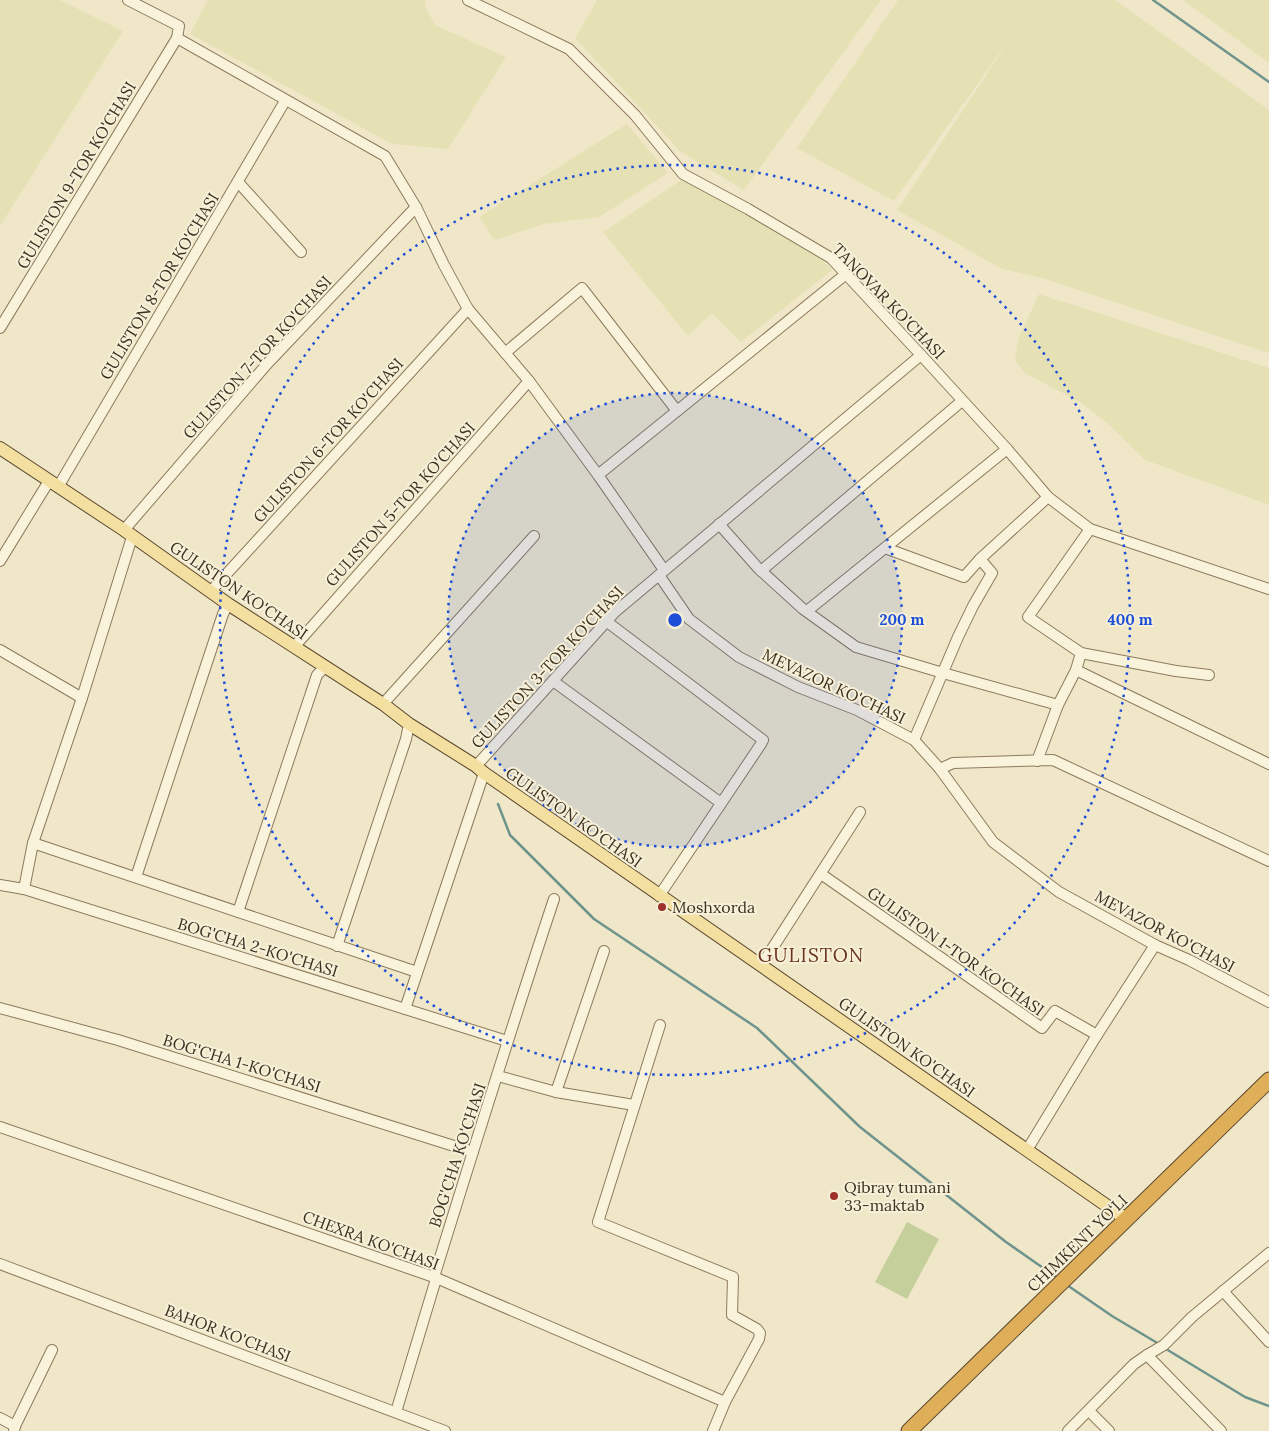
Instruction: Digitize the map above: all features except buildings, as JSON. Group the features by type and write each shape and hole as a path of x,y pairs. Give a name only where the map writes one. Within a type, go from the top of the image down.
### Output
{"highway":[{"name":"CHIMKENT YO‘LI","path":"909,1431 1269,1080"}],"main road":[{"name":"GULISTON KO'CHASI","path":"0,448 228,604 480,769 659,896 1126,1219"}],"street":[{"path":"128,0 149,4 179,26 177,38"},
{"name":"TANOVAR KO'CHASI","path":"468,0 569,49 635,115 683,174 748,209 831,258 1048,497 1090,529 1269,589"},
{"name":"MEVAZOR KO'CHASI","path":"177,38 385,156 416,207 468,309 529,381 598,475 690,619 739,657 798,687 857,710 914,740 940,768 992,842 1059,892 1155,945 1189,960 1269,1002"},
{"name":"GULISTON 9-TOR KO'CHASI","path":"0,328 177,38"},
{"name":"GULISTON 8-TOR KO'CHASI","path":"0,561 53,484 238,182 285,100"},
{"path":"238,182 301,252"},
{"name":"GULISTON 7-TOR KO'CHASI","path":"128,534 267,364 416,207"},
{"path":"598,475 846,274"},
{"path":"505,353 582,288 677,411"},
{"name":"GULISTON 6-TOR KO'CHASI","path":"211,591 468,309"},
{"name":"GULISTON 3-TOR KO'CHASI","path":"480,769 553,681 615,612 921,355"},
{"name":"GULISTON 5-TOR KO'CHASI","path":"294,647 529,381"},
{"path":"761,572 962,401"},
{"path":"807,611 1007,450"},
{"path":"885,548 964,577 980,559 1048,497"},
{"path":"719,524 761,572 807,611 856,647 1058,705"},
{"path":"1090,529 1028,617 1081,653 1176,671 1209,675"},
{"path":"24,889 33,843 82,698 128,534"},
{"path":"383,704 534,536"},
{"path":"914,740 973,606 992,573 980,559"},
{"path":"136,877 223,614 228,604"},
{"path":"606,621 763,740 659,896"},
{"path":"0,650 82,698"},
{"path":"1037,761 1058,705 1076,670 1081,653"},
{"path":"238,912 317,675 325,667"},
{"path":"1076,670 1269,764"},
{"path":"553,681 721,803"},
{"path":"337,946 409,724"},
{"path":"940,768 953,762 1053,760 1269,862"},
{"path":"405,1009 480,769"},
{"path":"761,966 860,812"},
{"path":"33,843 417,972"},
{"name":"GULISTON 1-TOR KO'CHASI","path":"821,874 1042,1028 1055,1011 1097,1035"},
{"name":"BOG'CHA 2-KO'CHASI","path":"0,885 24,889 507,1042"},
{"name":"BOG'CHA KO'CHASI","path":"396,1412 473,1152 554,899"},
{"path":"1027,1150 1097,1035 1155,945"},
{"path":"556,1092 604,951"},
{"name":"BOG'CHA 1-KO'CHASI","path":"0,1008 118,1040 473,1152"},
{"path":"660,1025 598,1222 733,1277 732,1315 757,1329 760,1333 725,1402 713,1431"},
{"path":"498,1076 556,1092 634,1105"},
{"name":"CHEXRA KO'CHASI","path":"0,1126 435,1278 725,1402"},
{"path":"1068,1431 1122,1376 1147,1355 1164,1345 1192,1317 1269,1253"},
{"name":"BAHOR KO'CHASI","path":"0,1264 445,1431"},
{"path":"1223,1291 1269,1342"},
{"path":"0,1418 15,1428 52,1350"},
{"path":"1147,1355 1221,1431"},
{"path":"1089,1411 1109,1431"}],"shaded area":[{"path":"0,0 60,0 123,31 0,226"},
{"path":"208,0 426,0 425,6 435,25 506,57 448,149 392,144 190,34"},
{"path":"597,0 881,0 744,190 681,152 575,38"},
{"path":"898,0 1115,0 1269,110 1269,353 1042,278 1002,269 897,210 1014,33 894,201 797,148"},
{"path":"1183,0 1269,0 1269,63"},
{"path":"627,124 668,173 599,217 544,224 494,240 479,217"},
{"path":"683,179 819,257 832,270 741,342 712,313 688,336 603,232"},
{"path":"1039,294 1269,368 1269,505 1145,460 1106,422 1080,402 1026,374 1015,361 1018,339"}],"green space":[{"path":"907,1222 939,1239 907,1299 875,1282"}],"waterway":[{"path":"1153,0 1269,82"},
{"path":"498,804 510,835 594,919 757,1028 860,1127 1006,1242 1059,1279"},
{"path":"1067,1285 1112,1316 1159,1344"},
{"path":"1166,1349 1245,1397 1269,1406"}],"place":[{"name":"Moshxorda","path":"662,907"},
{"name":"Qibray tumani 33-maktab","path":"834,1196"}],"district":[{"name":"GULISTON","path":"811,955"}]}
